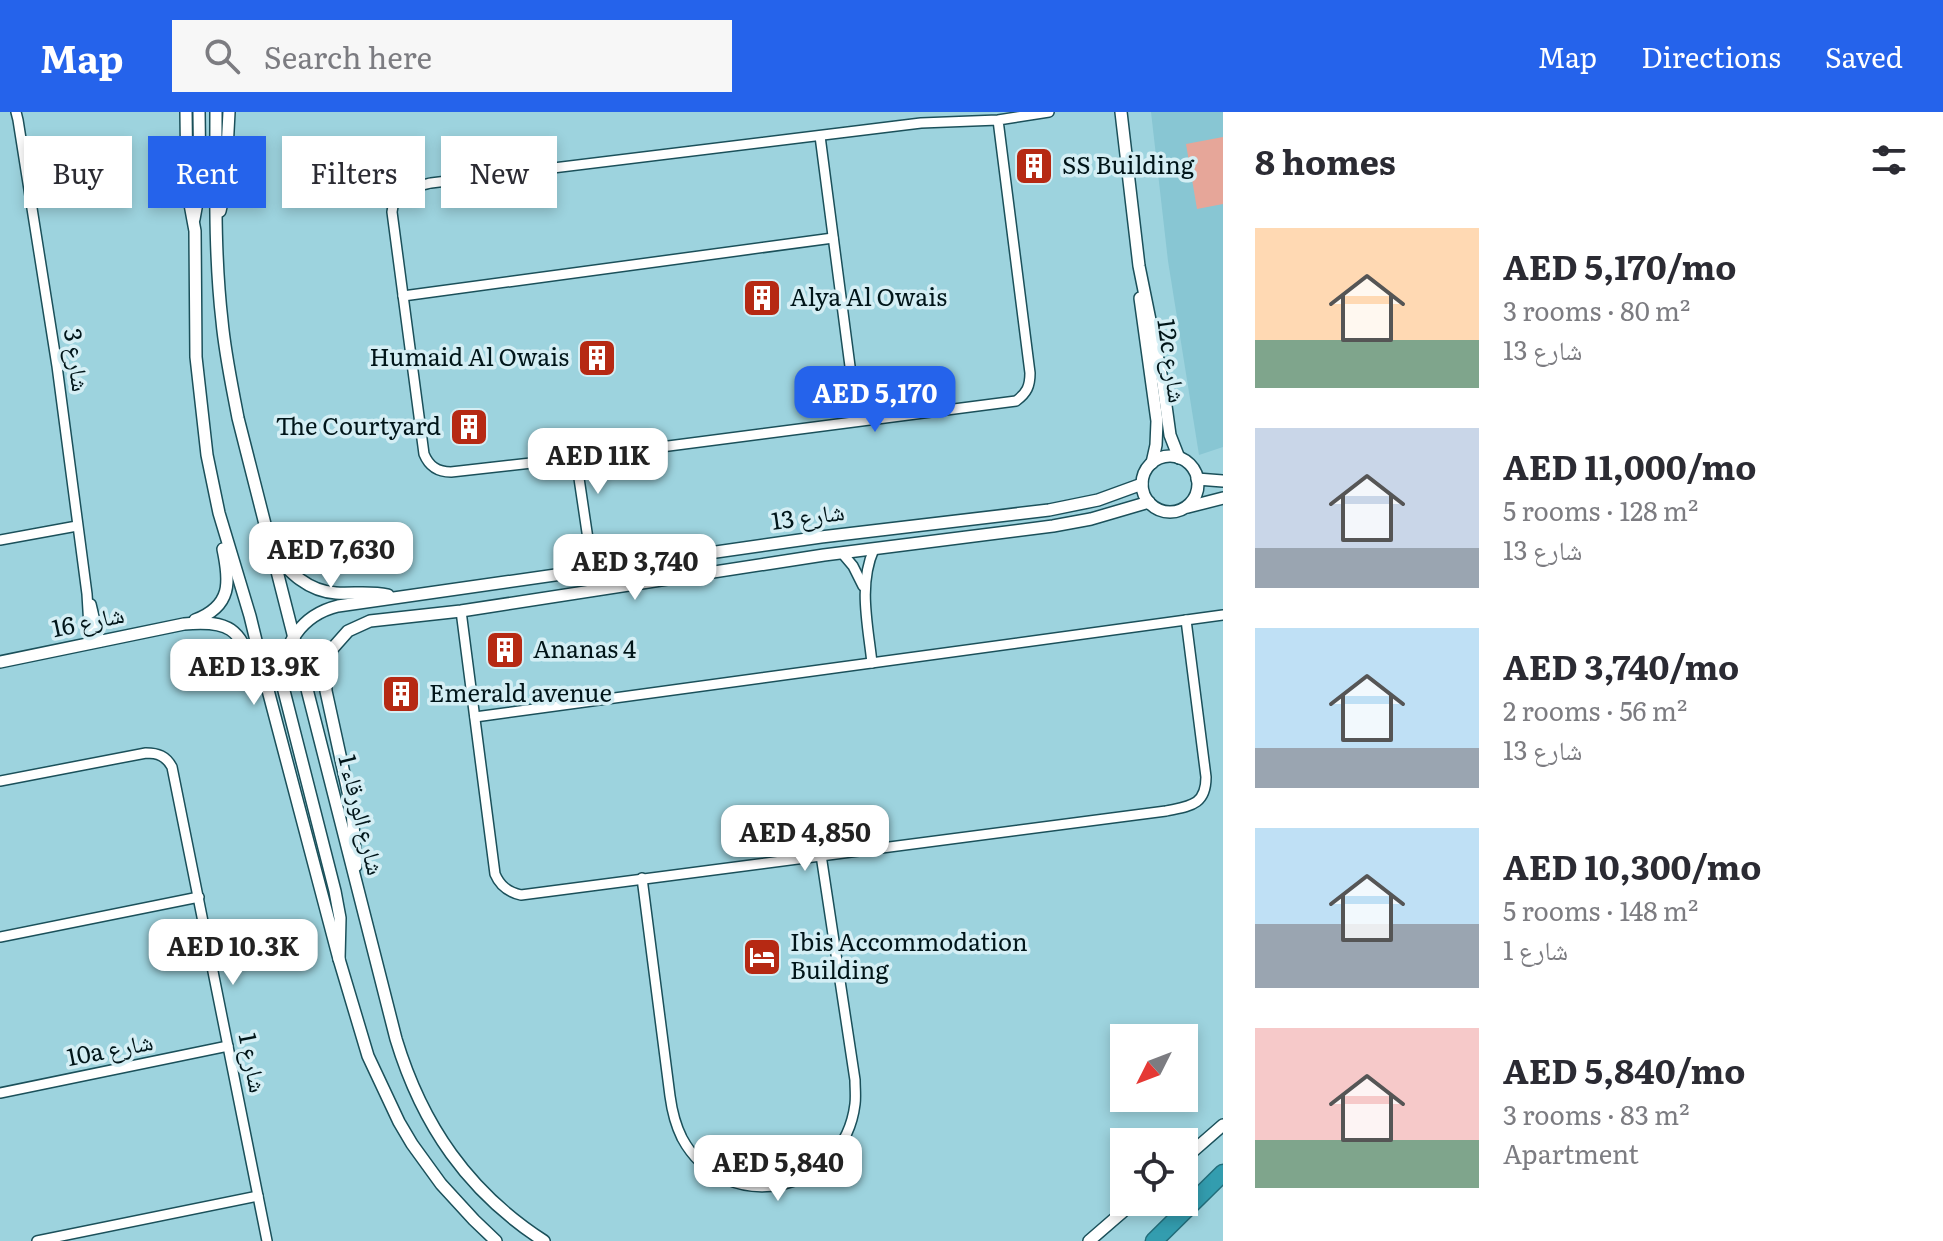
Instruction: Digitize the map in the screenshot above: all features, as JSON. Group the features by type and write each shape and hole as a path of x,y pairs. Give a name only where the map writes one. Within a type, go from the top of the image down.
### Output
{"highway":[{"path":"1154,1241 1223,1173"}],"street":[{"name":"شارع 3","path":"9,112 20,132"},
{"name":"شارع 3","path":"16,112 57,366 95,643"},
{"path":"186,112 187,188 195,243 196,357 205,440 219,513 250,616 339,959 368,1056 399,1122 441,1184 496,1241"},
{"path":"193,221 200,186 199,112"},
{"name":"شارع الورقاء 1","path":"216,112 215,227 222,323 233,392 269,549 399,1048 409,1079 428,1118 466,1175 497,1206 544,1241"},
{"path":"215,227 225,188 229,112"},
{"path":"998,120 1030,384 1025,394 1016,401 451,472 432,466 424,454 392,212 397,196 406,189 431,183 921,123 998,120 1049,112"},
{"name":"12c شارع","path":"1121,112 1139,266 1170,435 1179,458"},
{"path":"820,136 857,420"},
{"path":"403,296 833,238"},
{"name":"12c شارع","path":"1139,266 1139,290 1157,421 1152,463"},
{"path":"1184,508 1195,496 1197,479 1192,468 1179,458 1164,457 1152,463 1144,472 1142,484 1149,502 1159,509 1178,511 1223,498"},
{"path":"576,458 588,539 598,556 614,567"},
{"path":"1197,479 1223,481"},
{"name":"شارع 13","path":"294,636 310,619 330,608 821,537 1058,509 1098,500 1142,484"},
{"name":"شارع 13","path":"355,883 356,847 352,810 325,682 328,657 342,636 362,623 1072,523 1149,502"},
{"name":"شارع 16","path":"0,662 184,624 214,610 222,601 228,577 219,513"},
{"path":"0,540 77,526"},
{"path":"568,574 582,559 588,539"},
{"path":"269,549 295,576 312,587 332,592 366,592 396,597"},
{"path":"864,589 874,549"},
{"path":"842,553 858,573 864,589 872,663"},
{"path":"461,611 495,874 506,889 521,895 1166,811 1192,805 1201,799 1206,788 1206,777 1186,620"},
{"path":"475,717 1223,615"},
{"name":"شارع 16","path":"184,624 213,623 233,631 245,644 269,694"},
{"path":"294,636 282,663 282,683 335,891 340,918 339,959"},
{"name":"شارع 1","path":"0,781 146,753 161,755 168,761 175,776 267,1241"},
{"path":"642,878 670,1096 682,1139 695,1157 712,1172 732,1182 754,1187 778,1187 800,1180 829,1159 849,1128 855,1104 855,1080 821,855"},
{"path":"0,937 199,897"},
{"name":"10a شارع","path":"0,1093 228,1046"},
{"path":"1198,1147 1223,1125"},
{"path":"37,1241 258,1196"},
{"path":"1089,1241 1118,1216"}],"shaded area":[{"path":"1151,112 1223,112 1223,447 1199,455 1168,261"},
{"path":"1223,137 1223,204 1197,209 1186,144"}],"place":[{"name":"SS Building","path":"1034,166"},
{"name":"Alya Al Owais","path":"762,298"},
{"name":"Humaid Al Owais","path":"597,358"},
{"name":"The Courtyard","path":"469,427"},
{"name":"Ananas 4","path":"505,650"},
{"name":"Emerald avenue","path":"401,694"},
{"name":"Ibis Accommodation Building","path":"762,957"}]}
